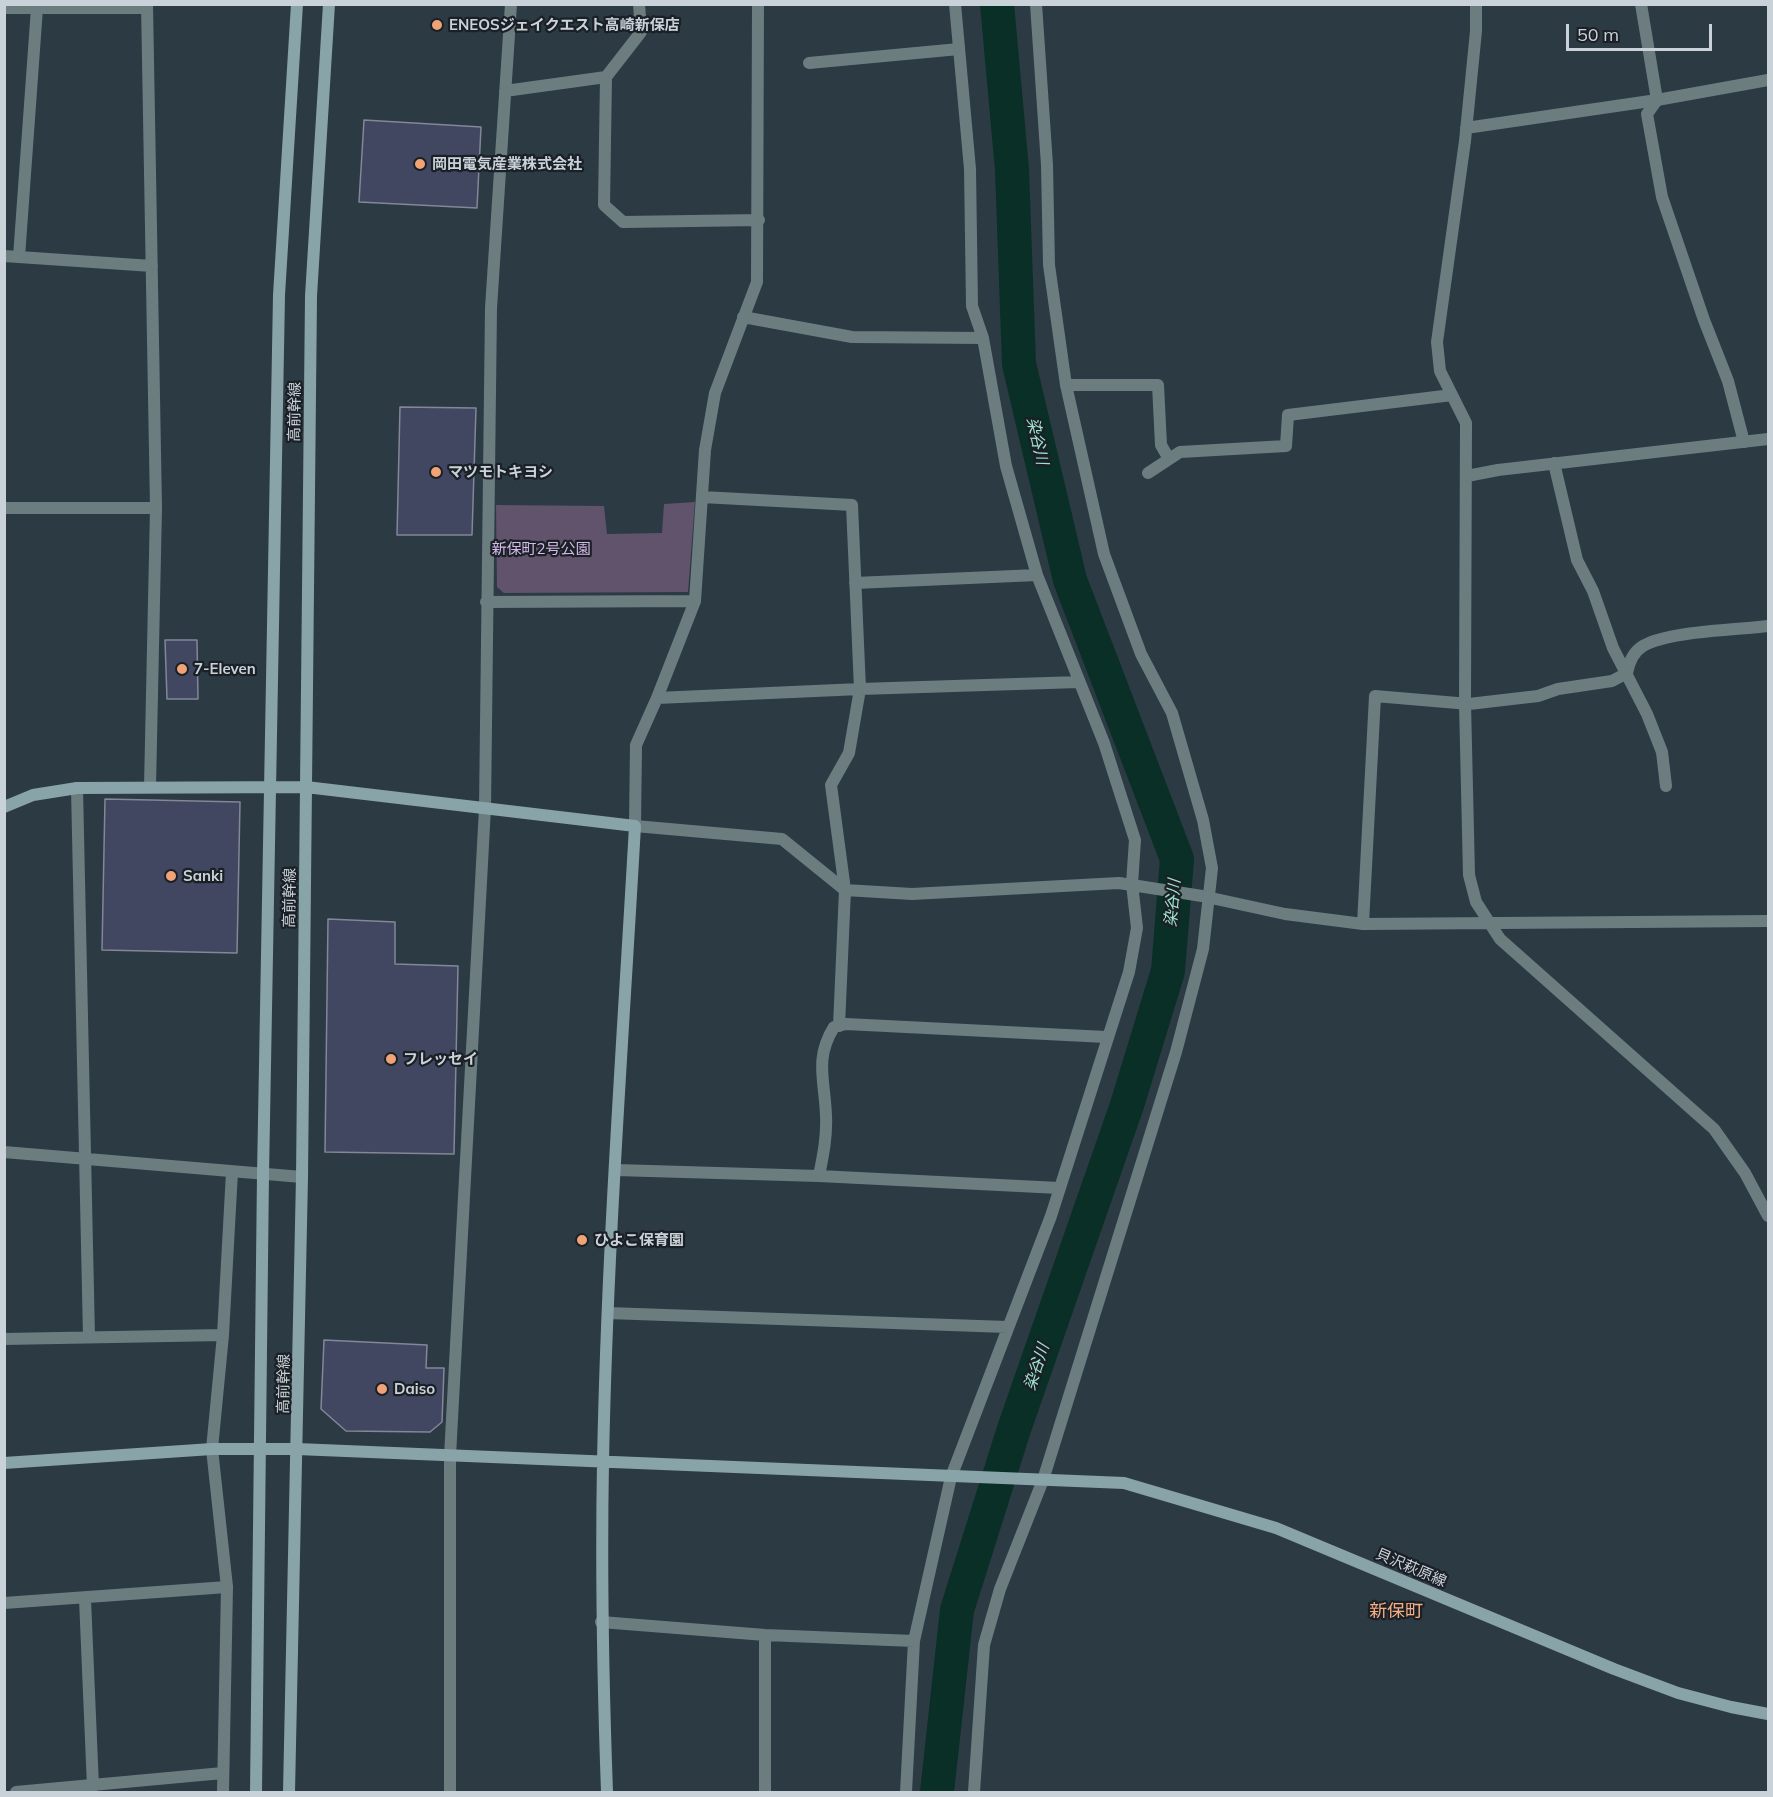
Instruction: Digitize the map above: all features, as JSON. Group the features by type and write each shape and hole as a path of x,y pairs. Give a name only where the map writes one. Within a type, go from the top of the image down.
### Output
{"street":[{"name":"高前幹線","path":"256,1792 263,1174 279,295 297,4"},
{"name":"高前幹線","path":"289,1792 302,1177 311,296 329,4"},
{"path":"450,1792 450,1456 485,808 490,308 512,4"},
{"path":"639,4 640,32 606,77 604,205 623,222 759,220"},
{"path":"607,1792 601,1622 603,1462 608,1313 635,826 636,745 695,601 705,450 716,393 757,282 758,4"},
{"path":"906,1792 914,1641 956,1477 1007,1327 1059,1188 1128,972 1137,928 1132,885 1135,840 1118,783 1037,575 1006,466 983,338 972,306 970,169 955,4"},
{"path":"974,1792 984,1645 1000,1589 1040,1480 1176,1052 1203,949 1212,868 1192,780 1172,712 1141,654 1104,554 1066,385 1049,265 1047,165 1036,4"},
{"path":"1476,4 1476,31 1466,128 1437,342 1440,371 1466,423 1465,703 1469,875 1476,903 1489,925 1515,955 1714,1129 1745,1173 1768,1216"},
{"path":"1641,4 1657,100 1647,114 1662,197 1704,320 1728,381 1744,442"},
{"path":"4,8 147,6 156,508 150,787"},
{"path":"19,256 37,8"},
{"path":"809,63 959,49"},
{"path":"505,91 606,77"},
{"path":"1466,128 1657,100 1768,80"},
{"path":"4,256 152,266"},
{"path":"743,317 852,337 983,338"},
{"path":"1066,385 1158,385 1161,445 1169,459"},
{"path":"1148,472 1180,452 1286,446 1288,415 1452,395"},
{"path":"1467,476 1554,463 1768,439"},
{"path":"1554,463 1577,560 1593,591 1613,648 1627,673 1662,752 1666,786"},
{"path":"702,497 852,505 860,689 849,753 831,785 845,890 839,1026"},
{"path":"4,508 156,508"},
{"path":"855,583 1037,575"},
{"path":"486,602 695,601"},
{"path":"1627,673 1629,660 1641,647 1658,639 1768,626"},
{"path":"1363,924 1376,696 1465,703 1538,696 1558,689 1612,681 1627,673"},
{"path":"657,698 1079,682"},
{"path":"4,807 33,795 77,788 306,787 635,826 782,838 845,890 912,894 1119,883 1285,914 1363,924 1489,925 1768,921"},
{"path":"77,788 89,1337"},
{"path":"819,1176 826,1141 824,1043 834,1027 846,1024 1106,1037"},
{"path":"4,1152 302,1177"},
{"path":"616,1170 819,1176 1059,1188"},
{"path":"223,1792 227,1587 212,1449 223,1335 232,1172"},
{"path":"608,1313 1007,1327"},
{"path":"4,1339 223,1335"},
{"name":"貝沢萩原線","path":"4,1463 212,1449 297,1449 1124,1483 1276,1527 1614,1669 1678,1693 1768,1714"},
{"path":"4,1603 85,1599 227,1587"},
{"path":"85,1599 93,1787"},
{"path":"601,1622 765,1635 914,1641"},
{"path":"765,1635 765,1792"},
{"path":"16,1792 53,1791 223,1773"}],"green space":[{"name":"新保町2号公園","path":"695,502 688,592 504,593 497,587 496,505 604,506 607,534 662,533 664,504"}],"building":[{"name":"岡田電気産業株式会社","path":"364,120 481,127 477,208 359,202"},
{"name":"マツモトキヨシ","path":"400,407 476,408 472,535 397,535"},
{"name":"7-Eleven","path":"165,640 197,640 198,699 167,699"},
{"name":"Sanki","path":"105,799 240,802 237,953 102,950"},
{"name":"フレッセイ","path":"328,919 395,922 395,964 458,966 454,1154 325,1152"},
{"name":"Daiso","path":"324,1340 427,1345 426,1368 444,1368 442,1422 430,1432 346,1431 321,1409"}],"waterway":[{"name":"染谷川","path":"937,1792 957,1610 1014,1429 1127,1105 1168,971 1177,859 1070,580 1019,364 1012,170 997,4"}],"place":[{"name":"ENEOSジェイクエスト高崎新保店","path":"437,25"},
{"name":"岡田電気産業株式会社","path":"420,164"},
{"name":"マツモトキヨシ","path":"436,472"},
{"name":"7-Eleven","path":"182,669"},
{"name":"Sanki","path":"171,876"},
{"name":"フレッセイ","path":"391,1059"},
{"name":"ひよこ保育園","path":"582,1240"},
{"name":"Daiso","path":"382,1389"}],"district":[{"name":"新保町","path":"1396,1612"}]}
